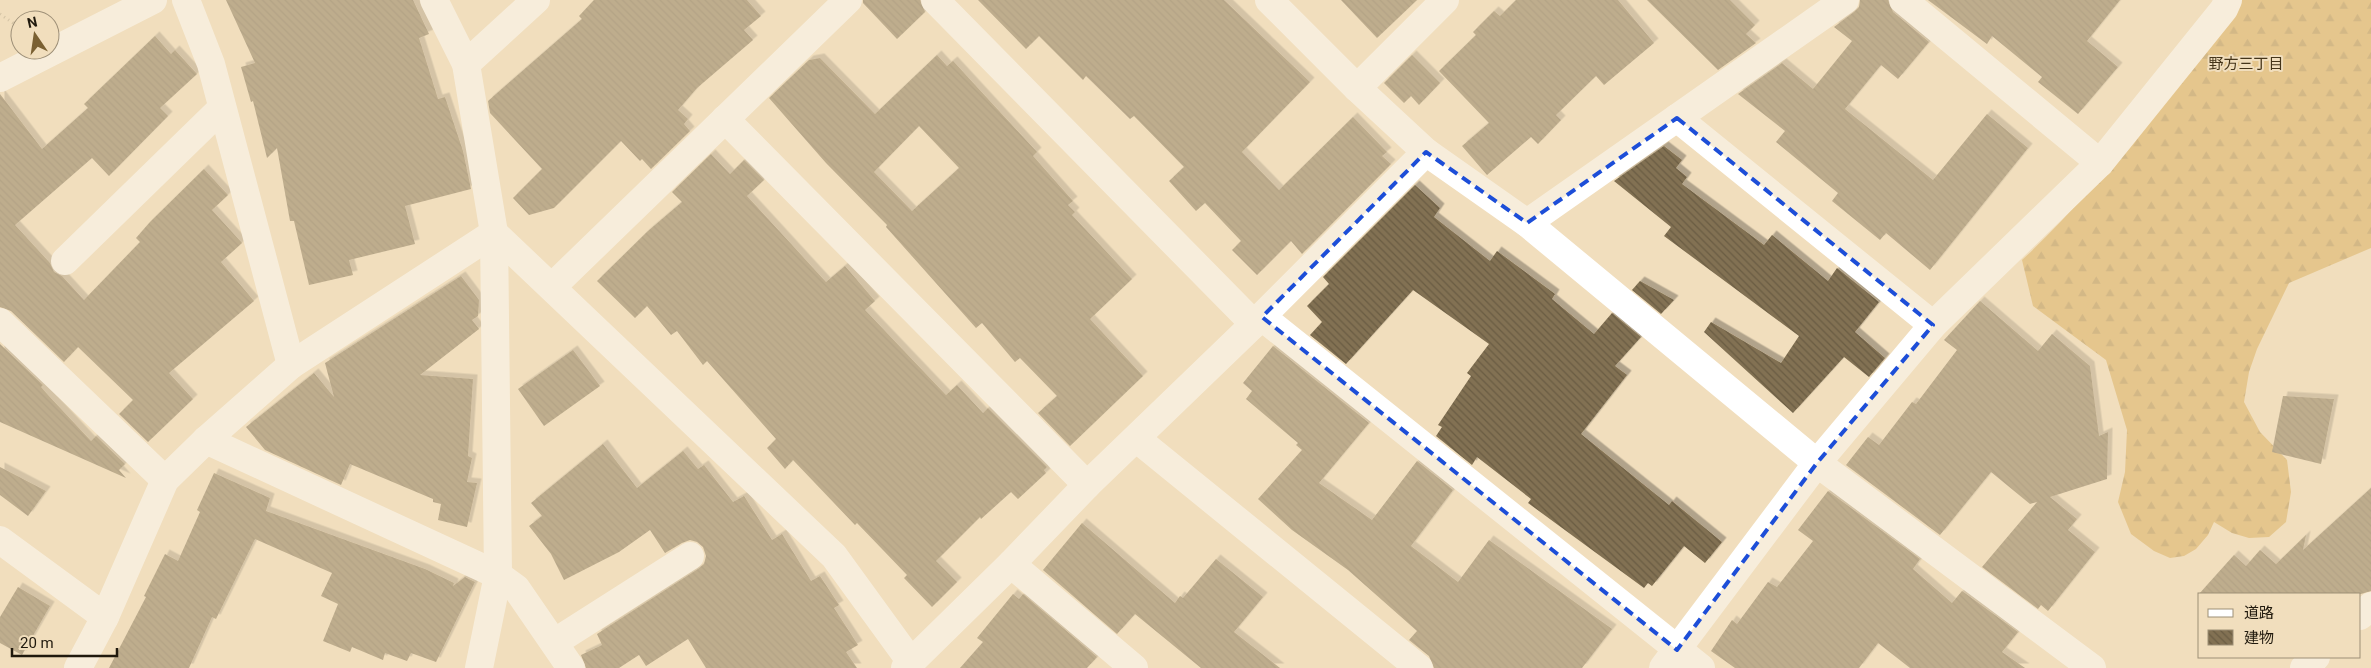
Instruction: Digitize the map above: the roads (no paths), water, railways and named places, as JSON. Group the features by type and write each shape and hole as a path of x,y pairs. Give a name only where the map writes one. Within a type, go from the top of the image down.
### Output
{"street":[{"path":"0,78 153,0"},
{"path":"186,0 211,64 291,365"},
{"path":"434,0 466,64 494,233 498,575 479,668"},
{"path":"466,64 536,0"},
{"path":"552,287 848,0"},
{"path":"935,0 1258,320 1670,659 1701,668"},
{"path":"1269,0 1357,88 1426,152 1527,223 1817,464 2092,668"},
{"path":"1357,88 1445,0"},
{"path":"1527,223 1845,0"},
{"path":"1903,0 2100,163"},
{"path":"1670,659 1817,464 1933,325 2100,163 2224,9 2228,0"},
{"path":"65,261 222,108"},
{"path":"1677,118 1933,325"},
{"path":"725,119 1087,484"},
{"path":"494,233 834,556 908,665 1011,564 1087,484 1137,439 1426,152"},
{"path":"78,668 105,617 165,480 206,440 291,365 494,233"},
{"path":"0,322 165,480"},
{"path":"1137,439 1420,668"},
{"path":"206,440 498,575 516,588 555,642 571,668"},
{"path":"0,540 105,617"},
{"path":"555,642 690,556"},
{"path":"1011,564 1134,668"},
{"path":"2361,615 2371,606"},
{"path":"2304,668 2315,658"}],"district":[{"name":"野方三丁目","path":"2246,64"}]}
